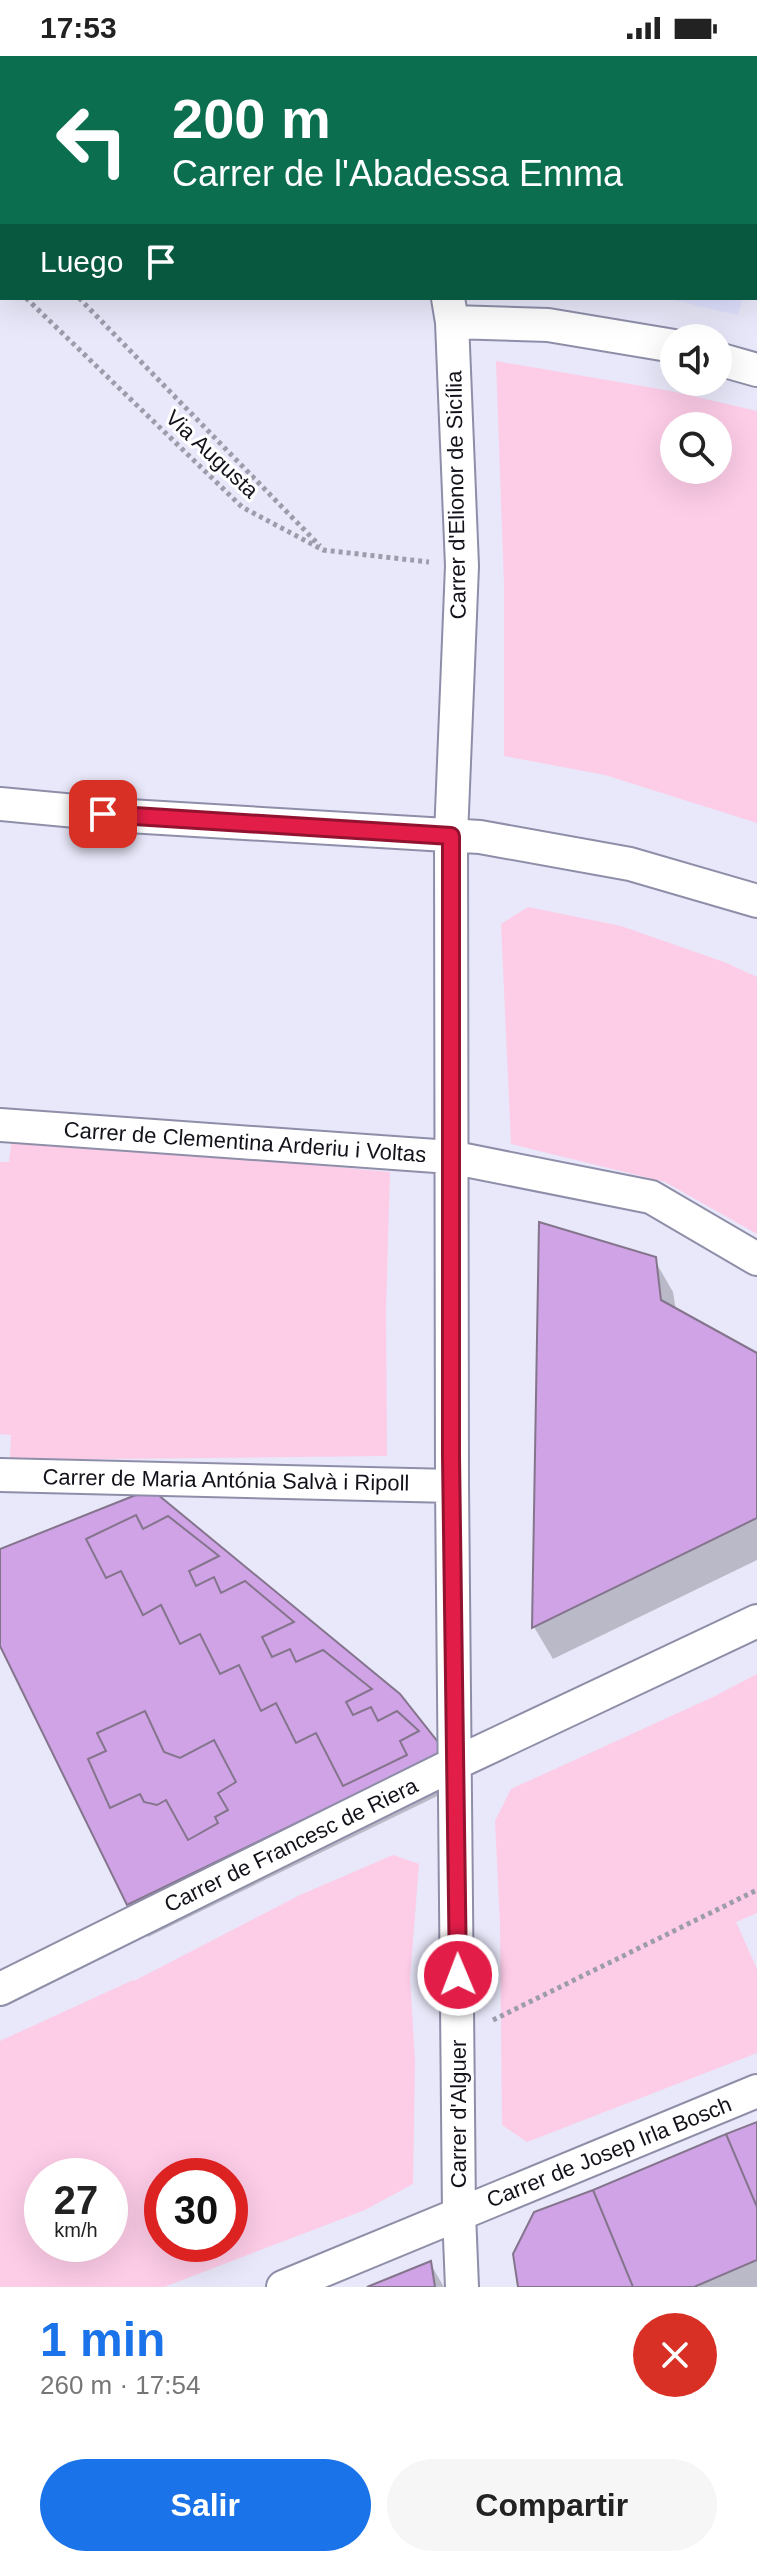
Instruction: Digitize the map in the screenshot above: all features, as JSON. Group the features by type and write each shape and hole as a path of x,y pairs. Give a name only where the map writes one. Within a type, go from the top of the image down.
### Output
{"street":[{"path":"450,310 660,344"},
{"name":"Carrer d'Elionor de Sicília","path":"450,310 462,566 451,836"},
{"path":"732,363 757,370"},
{"path":"0,804 129,816 480,837 630,864 757,901"},
{"name":"Carrer d'Alguer","path":"451,836 452,1486 462,2287"},
{"name":"Carrer de Clementina Arderiu i Voltas","path":"0,1125 450,1157 651,1197 757,1259"},
{"name":"Carrer de Maria Antónia Salvà i Ripoll","path":"0,1475 452,1486"},
{"name":"Carrer de Francesc de Riera","path":"0,1989 456,1763 757,1621"},
{"name":"Carrer de Josep Irla Bosch","path":"283,2287 757,2091"}],"path":[{"name":"Via Augusta","path":"28,300 242,507 323,550 462,566"},
{"path":"81,300 323,550"},
{"path":"458,2038 757,1890"}],"shaded area":[{"path":"673,300 742,300 738,315"},
{"path":"496,361 660,389 660,396 692,396 757,411 757,823 605,775 504,756 504,584"},
{"path":"528,907 621,926 724,962 757,977 757,1234 665,1182 511,1144 501,924"},
{"path":"12,1137 390,1172 386,1311 387,1456 10,1460 11,1435 0,1434 0,1162 9,1162"},
{"path":"757,1674 757,1913 736,1922 757,1969 757,2053 527,2142 502,2125 500,1925 495,1821 511,1789"},
{"path":"393,1855 419,1864 410,1978 415,2060 413,2184 365,2210 248,2255 248,2158 144,2158 144,2262 229,2262 164,2287 0,2287 0,2041 134,1981 300,1895"}],"building":[{"path":"539,1222 656,1257 661,1300 757,1353 757,1518 532,1628"},
{"path":"151,1489 400,1694 445,1751 127,1905 0,1646 0,1549"},
{"path":"136,1515 143,1529 168,1516 219,1556 189,1571 196,1586 214,1577 221,1593 245,1581 294,1622 262,1637 272,1657 290,1649 296,1662 323,1650 372,1689 346,1702 353,1715 371,1707 378,1721 397,1711 419,1731 400,1741 407,1755 343,1786 316,1733 296,1743 276,1703 261,1711 239,1665 220,1674 200,1634 180,1644 161,1605 143,1615 121,1571 106,1578 86,1539"},
{"path":"145,1711 164,1752 180,1758 214,1740 236,1782 218,1793 228,1810 215,1817 218,1823 188,1840 166,1800 157,1805 144,1802 140,1794 110,1808 88,1759 106,1751 97,1733"},
{"path":"757,2122 757,2207 726,2134"},
{"path":"726,2134 757,2207 757,2260 694,2287 633,2287 593,2190"},
{"path":"593,2190 633,2287 518,2287 513,2254 534,2212"},
{"path":"431,2261 435,2287 367,2287"}],"route":[{"path":"103,814 451,836 451,1456 458,1975"}]}
